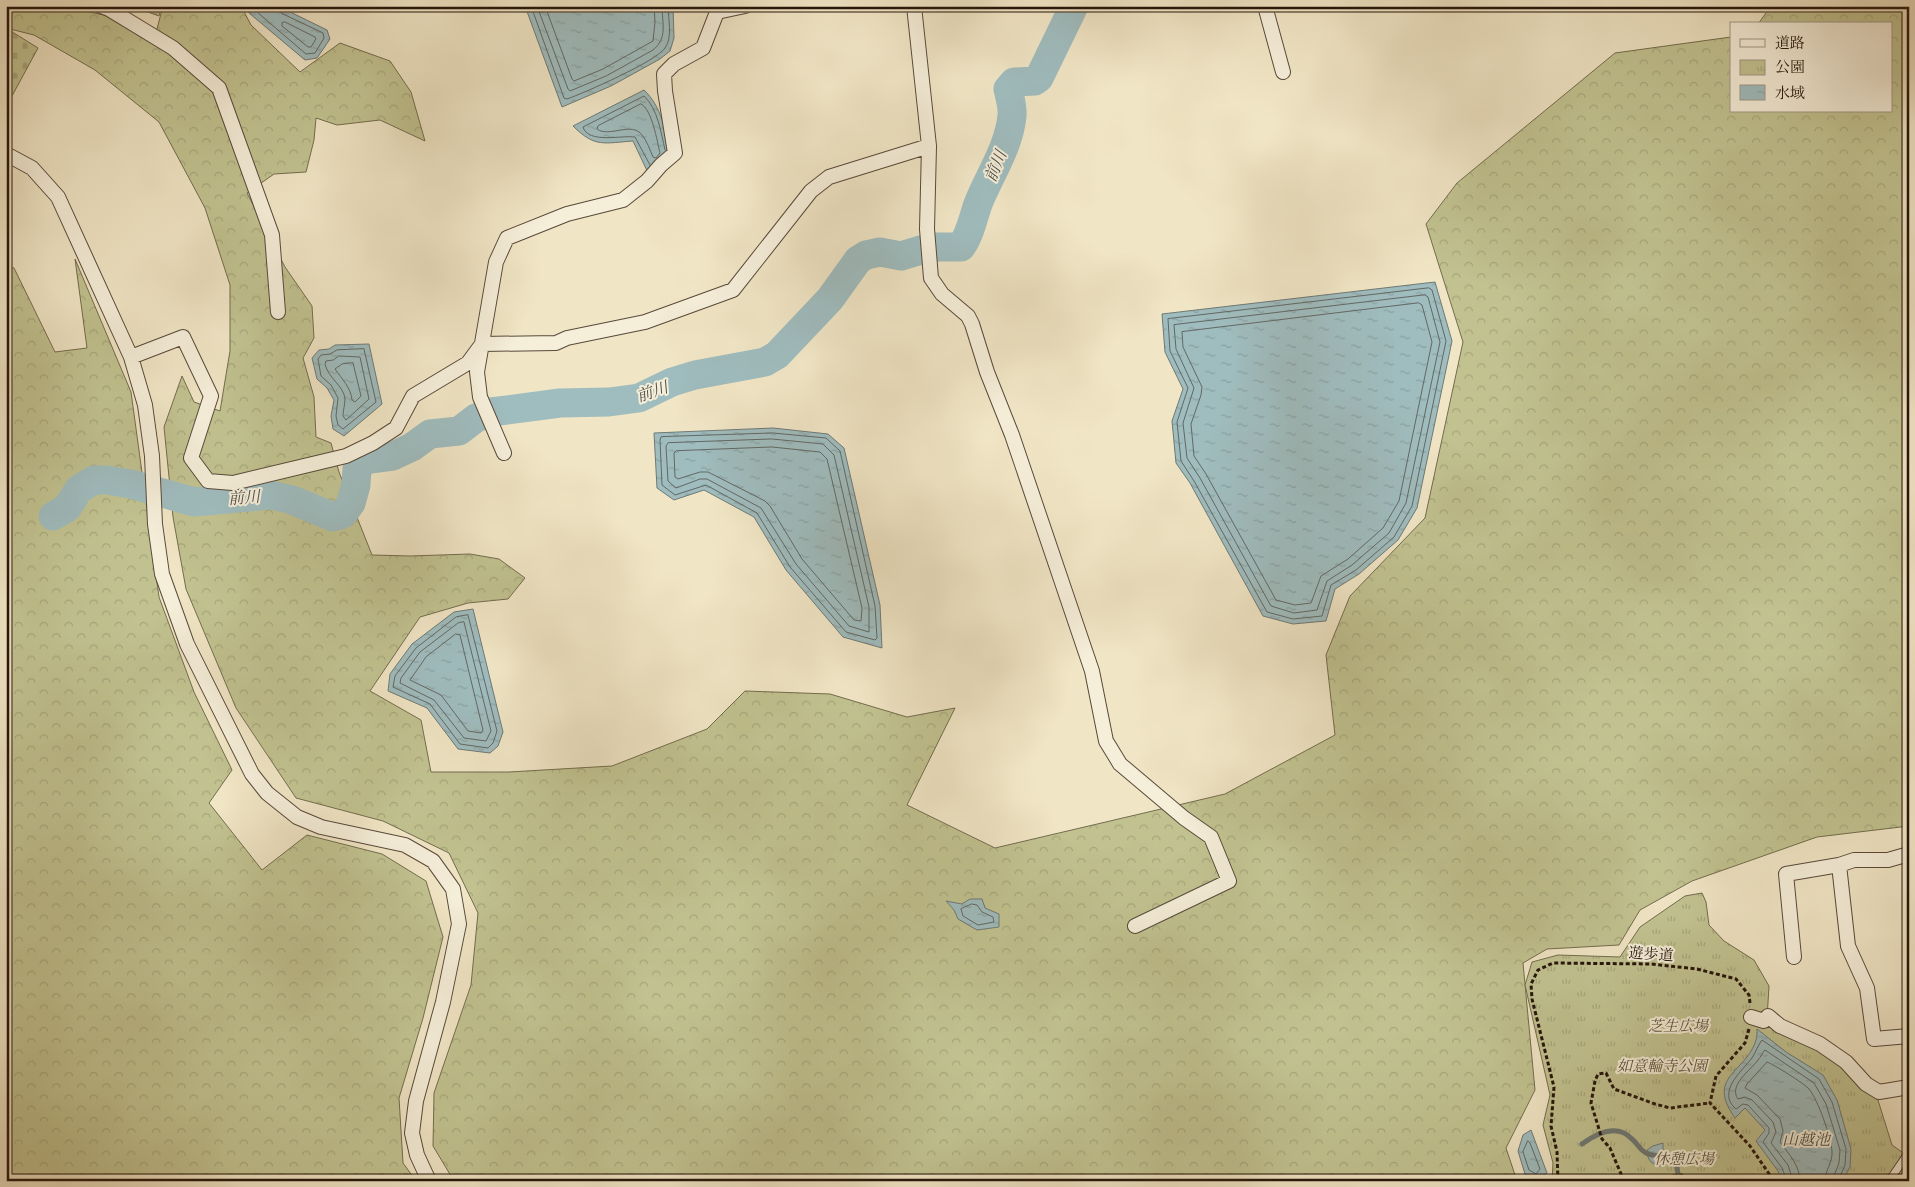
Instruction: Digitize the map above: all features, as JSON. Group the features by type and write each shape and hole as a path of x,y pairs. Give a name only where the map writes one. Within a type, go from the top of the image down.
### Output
{"street":[{"path":"101,6 109,8 173,48 219,88 272,235 278,312"},
{"path":"504,453 480,396 477,372 496,262 507,238 567,214 623,200 647,181 660,165 675,153 664,74 674,64 704,48 717,12 745,6"},
{"path":"914,6 929,146 927,229 931,278 942,294 968,316 972,324 987,372 1012,435 1092,671 1106,741 1120,764 1184,818 1211,837 1229,881 1135,926"},
{"path":"1265,6 1283,72"},
{"path":"482,344 556,343 567,338 645,322 733,290 811,192 829,177 929,146"},
{"path":"6,154 32,168 58,197 131,357 145,404 152,456 155,524 162,574 187,644 252,774 267,793 297,817 321,828 404,845 433,861 453,889 460,924 443,1002 416,1102 412,1133 417,1155 429,1181"},
{"path":"131,357 183,337 211,396 191,458 208,482 233,483 346,456 373,443 396,428 413,396 468,363 482,344"},
{"path":"1794,958 1786,874 1839,865 1854,860 1888,860 1909,854"},
{"path":"1839,865 1848,946 1867,988 1874,1039 1909,1036"},
{"path":"1751,1018 1764,1022 1768,1016 1780,1026 1820,1044 1846,1062 1866,1084 1879,1092 1909,1087"}],"lane":[{"path":"1889,1181 1909,1152"}],"path":[{"name":"遊歩道","path":"1558,1181 1552,1126 1554,1088 1532,999 1531,984 1538,970 1553,963 1652,964 1697,969 1736,980 1749,995 1751,1018 1745,1043 1716,1076 1710,1103"},
{"path":"1624,1181 1610,1148 1602,1139 1591,1103 1598,1074 1606,1073 1614,1089 1654,1106 1670,1108 1710,1103 1750,1146 1774,1181"},
{"path":"1672,1176 1683,1175"}],"green space":[{"path":"6,6 61,6 104,15 153,44 163,6 241,6 251,25 300,72 340,43 390,61 411,92 425,141 380,120 337,125 316,118 314,140 306,172 274,174 247,193 285,267 312,306 314,338 303,358 314,397 316,437 331,443 339,472 372,555 470,554 499,559 525,578 508,599 468,603 420,617 370,691 421,720 431,772 509,772 612,766 707,729 745,691 830,694 907,717 955,708 907,805 995,848 1225,794 1335,735 1326,655 1350,596 1425,518 1463,342 1426,224 1457,183 1615,53 1730,37 1730,112 1892,112 1892,22 1759,22 1771,6 1909,6 1909,826 1817,837 1692,881 1640,910 1619,945 1547,949 1523,963 1535,1090 1506,1148 1517,1181 454,1181 433,1146 434,1093 471,985 478,913 449,853 383,821 296,798 236,708 186,589 173,517 164,427 182,376 194,402 220,411 230,351 230,285 205,208 159,122 95,70 34,35 6,28"},
{"path":"131,6 162,6 159,16"},
{"path":"6,28 38,48 12,96 6,103"},
{"path":"75,259 131,392 159,597 194,692 232,770 209,803 262,870 307,835 382,854 426,881 443,937 423,1018 399,1098 403,1163 416,1181 6,1181 6,265 14,268 55,352 87,348"},
{"name":"如意輪寺公園","path":"1702,893 1706,902 1709,925 1724,941 1754,960 1769,986 1767,1019 1838,1052 1877,1097 1892,1145 1909,1157 1909,1181 1552,1181 1553,1163 1543,1125 1550,1095 1525,985 1532,962 1558,955 1620,957 1640,927 1685,896"}],"water":[{"path":"278,6 327,30 330,39 317,58 305,60 249,13 245,7"},
{"path":"525,6 673,6 674,38 670,51 660,59 611,86 562,107"},
{"path":"644,90 659,112 672,154 650,177 633,141 607,143 594,141 573,126"},
{"path":"1435,282 1452,341 1417,508 1398,540 1359,574 1335,589 1326,621 1293,624 1263,616 1190,483 1176,463 1172,421 1183,389 1165,352 1162,314"},
{"path":"369,344 382,404 344,436 333,429 331,416 334,400 327,388 317,379 312,358 319,350 329,349 335,345"},
{"path":"773,428 828,434 844,448 880,605 882,648 843,637 786,570 754,517 704,490 674,500 657,488 654,433"},
{"path":"473,609 503,732 498,746 490,753 458,749 427,708 388,691 390,674 412,644 454,612"},
{"path":"970,899 982,899 985,908 999,914 999,927 977,930 958,919 954,910 946,901 962,904"},
{"name":"山越池","path":"1757,1029 1786,1052 1823,1075 1837,1100 1851,1149 1850,1167 1842,1181 1782,1181 1778,1171 1756,1141 1765,1130 1745,1108 1735,1118 1727,1104 1724,1093 1726,1084 1730,1076 1751,1051 1756,1039"},
{"path":"1531,1130 1547,1173 1535,1180 1525,1174 1518,1151 1523,1135"},
{"path":"1663,1143 1663,1166 1656,1165 1649,1160 1647,1150"}],"waterway":[{"name":"前川","path":"53,516 67,508 79,489 94,480 107,480 131,484 194,502 271,495 292,500 333,517 343,514 351,503 356,485 357,468 361,463 370,459 393,456 412,447 430,434 459,431 476,418 491,412 560,403 609,402 639,398 672,382 695,375 765,362 777,355 830,299 858,260 866,255 880,252 901,256 931,247 961,247 967,237 982,193 1007,139 1012,113 1008,89 1014,82 1035,81 1039,78 1074,6"},
{"path":"1582,1144 1600,1133 1620,1131 1626,1134 1646,1153 1670,1156 1677,1167 1679,1181"}],"park label":[{"name":"芝生広場","path":"1678,1026"},
{"name":"休憩広場","path":"1684,1159"}]}
